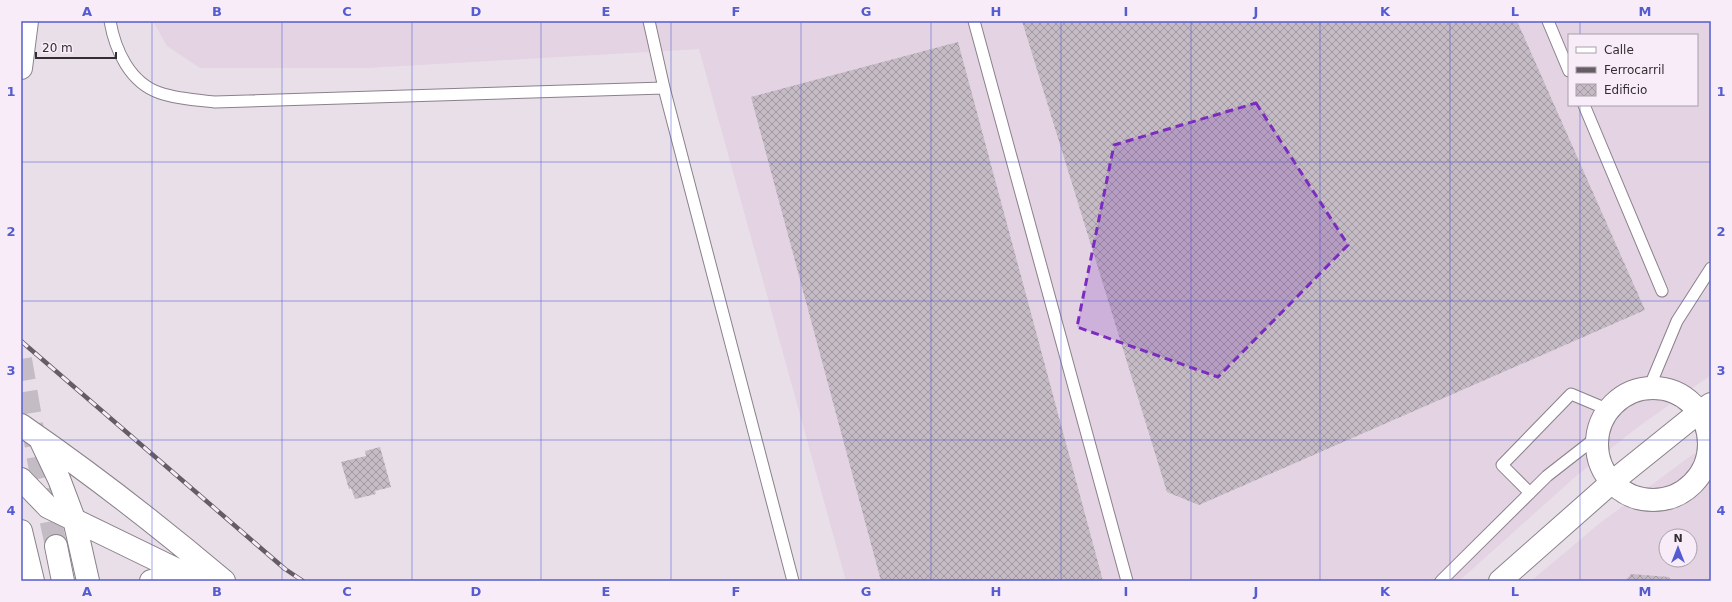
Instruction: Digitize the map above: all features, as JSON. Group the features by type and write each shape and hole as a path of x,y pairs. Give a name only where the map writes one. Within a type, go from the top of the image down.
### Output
{"street":[{"path":"21,68 27,21"},
{"path":"1649,388 1667,390 1705,408 1709,451 1704,469 1692,485 1676,496 1657,500 1636,498 1619,489 1605,475 1598,457 1597,437 1602,419 1614,404 1630,393 1649,388"},
{"path":"1500,581 1612,482 1705,408"},
{"path":"21,425 76,463 136,509 224,581"},
{"path":"40,439 59,479 74,519 88,581"},
{"path":"21,480 48,507 196,579"},
{"path":"21,531 33,581"},
{"path":"56,546 63,581"},
{"path":"151,581 173,575 196,579"}],"lane":[{"path":"110,21 113,40 123,60 137,80 159,93 184,99 215,102 664,88"},
{"path":"649,21 664,88 793,581"},
{"path":"974,21 1127,581"},
{"path":"1548,21 1568,68"},
{"path":"1584,106 1662,291"},
{"path":"1649,388 1677,321 1711,268"},
{"path":"1530,493 1502,465 1570,394 1610,410"},
{"path":"1441,581 1546,476 1597,437"}],"highlighted area":[{"path":"1256,103 1348,245 1218,377 1077,327 1114,145"}],"shaded area":[{"path":"153,21 1711,21 1711,375 1638,427 1575,477 1459,581 846,581 699,49 368,68 200,68 167,46"},
{"path":"1711,441 1711,581 1531,581 1600,523"}],"building":[{"path":"1022,21 1517,21 1645,310 1199,505 1167,492"},
{"path":"958,42 1103,581 881,581 751,97"},
{"path":"380,447 391,487 375,491 376,494 355,499 351,488 349,489 341,462 366,456 365,451"},
{"path":"1631,574 1669,577 1671,581 1625,581"}],"tunnel":[{"path":"21,359 40,471 56,546"}],"railway":[{"path":"21,341 285,569 303,581"}]}
